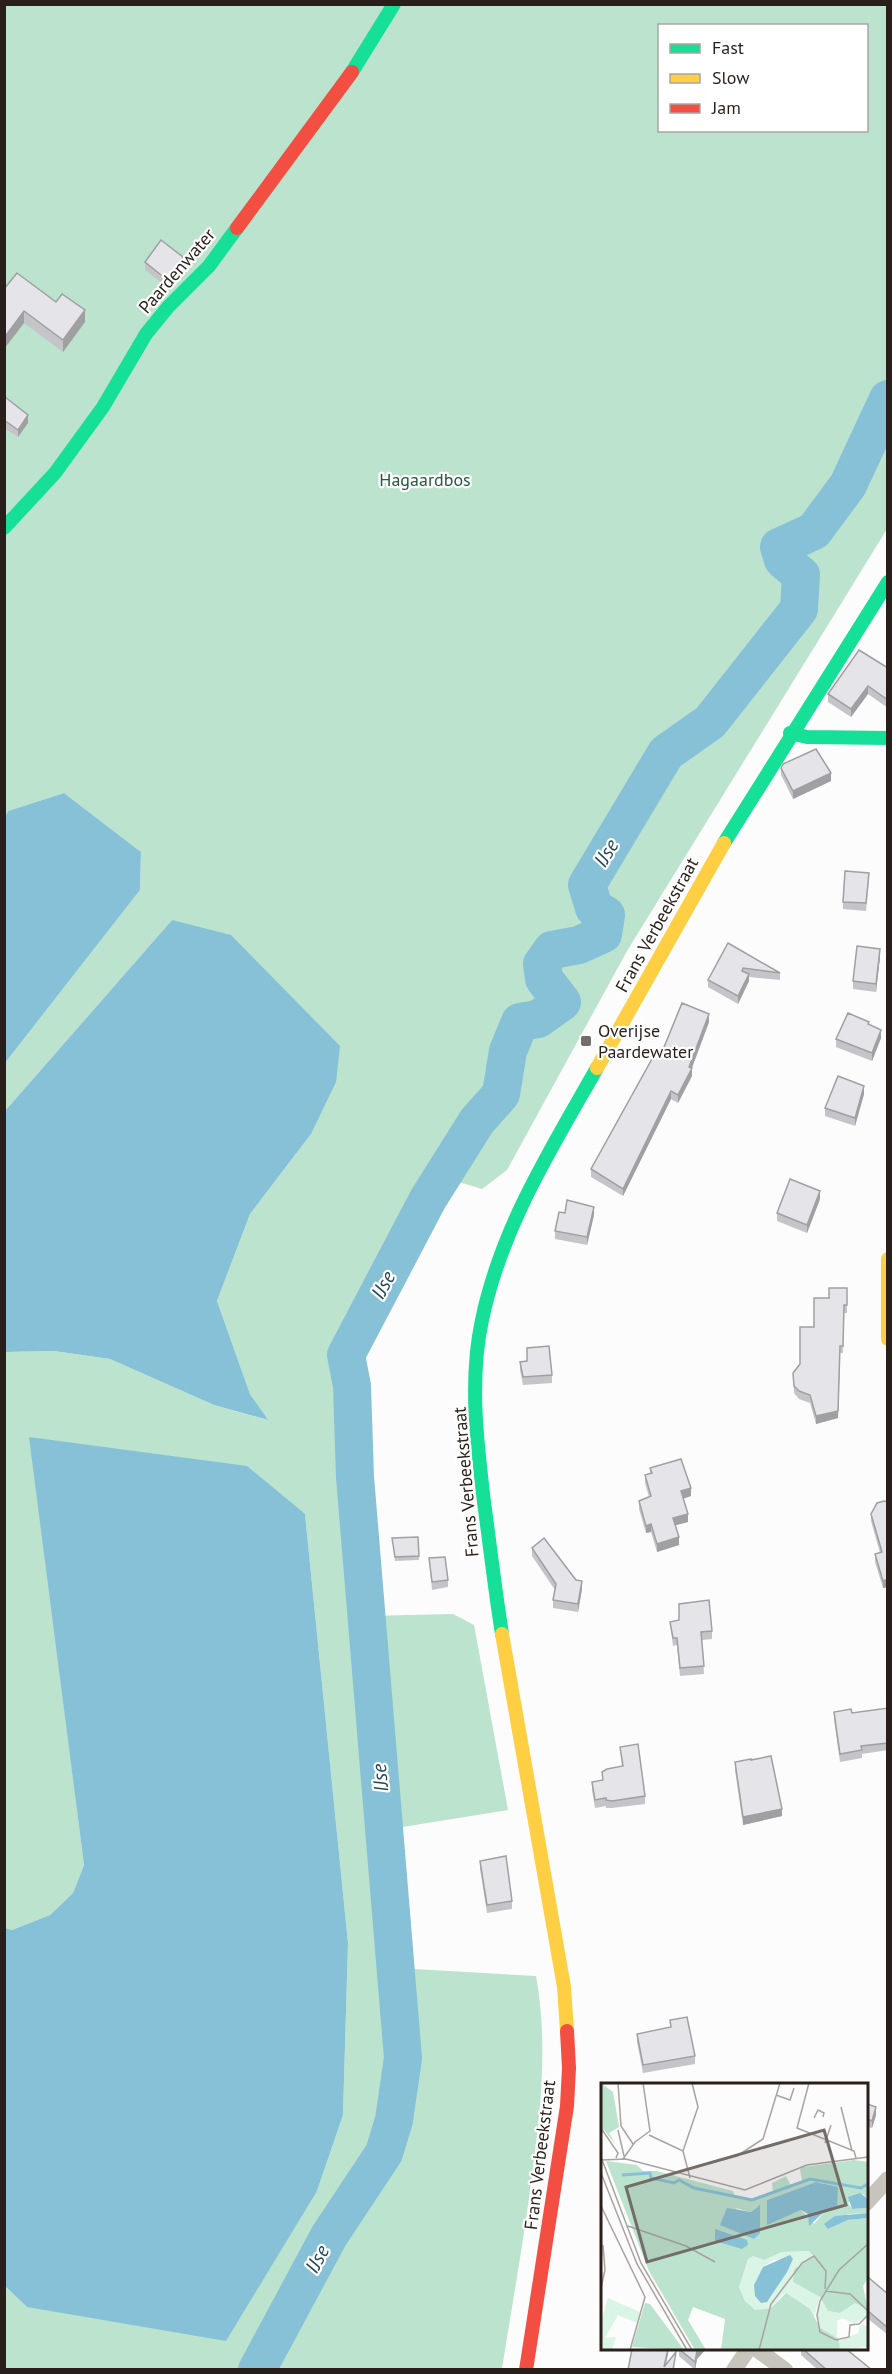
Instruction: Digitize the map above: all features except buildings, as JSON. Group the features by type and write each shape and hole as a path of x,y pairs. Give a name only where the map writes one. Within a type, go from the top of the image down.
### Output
{"main road":[{"name":"Paardenwater","path":"4,528 55,473 104,407 146,334 168,307 200,278 353,70 394,4"},
{"name":"Frans Verbeekstraat","path":"526,2370 567,2106 568,2034 561,1965 498,1622 476,1428 477,1344 496,1270 511,1226 531,1185 738,818 888,582"},
{"path":"790,733 807,737 888,738"},
{"path":"888,1259 888,1339"}],"street":[{"path":"868,2202 888,2180"},
{"path":"734,2370 748,2350"},
{"path":"756,2350 785,2370"}],"green space":[{"name":"Hagaardbos","path":"5,5 887,5 887,529 627,951 507,1170 482,1189 443,1177 428,1199 346,1355 352,1386 355,1477 366,1616 453,1614 474,1625 508,1810 384,1830 396,1968 536,1976 540,2001 542,2076 535,2150 502,2369 5,2369 5,2286 27,2307 317,2191 343,2115 348,1943 305,1514 30,1437 84,1865 73,1893 50,1915 12,1930 4,1928 5,1352 54,1351 110,1359 214,1405 267,1420 250,1394 217,1301 250,1214 311,1134 172,920 5,1111 5,1063 140,890 141,852 64,793 8,811 5,817"}],"water":[{"path":"64,793 141,852 140,890 5,1063 5,817 8,811"},
{"path":"172,920 231,935 340,1046 336,1082 311,1134 250,1214 217,1301 250,1394 268,1420 214,1405 110,1359 54,1351 5,1352 5,1111"},
{"path":"29,1437 247,1466 305,1514 348,1943 343,2115 317,2191 226,2341 27,2307 5,2286 5,1928 12,1930 50,1915 73,1893 84,1865"}],"waterway":[{"name":"IJse","path":"257,2370 329,2236 384,2153 394,2120 403,2058 355,1477 352,1386 346,1355 428,1199 477,1121 501,1094 508,1051 520,1022 538,1019 562,1002 544,979 542,964 552,950 579,945 603,934 606,915 594,908 587,885 666,753 710,722 799,609 801,575 783,560 779,547 814,531 848,485 888,399"}],"traffic: fast":[{"path":"352,72 394,4"},
{"path":"4,528 55,473 103,407 146,334 168,307 209,266 237,228"},
{"path":"724,843 888,582"},
{"path":"790,733 807,737 888,738"},
{"path":"502,1634 477,1434 475,1388 478,1343 491,1286 515,1221 545,1159 597,1068"}],"traffic: slow":[{"path":"597,1068 724,843"},
{"path":"888,1259 888,1339"},
{"path":"502,1634 564,1987 567,2031"}],"traffic: jam":[{"path":"237,228 352,72"},
{"path":"526,2370 567,2106 569,2068 567,2031"}],"place":[{"name":"Overijse Paardewater","path":"586,1041"}]}
